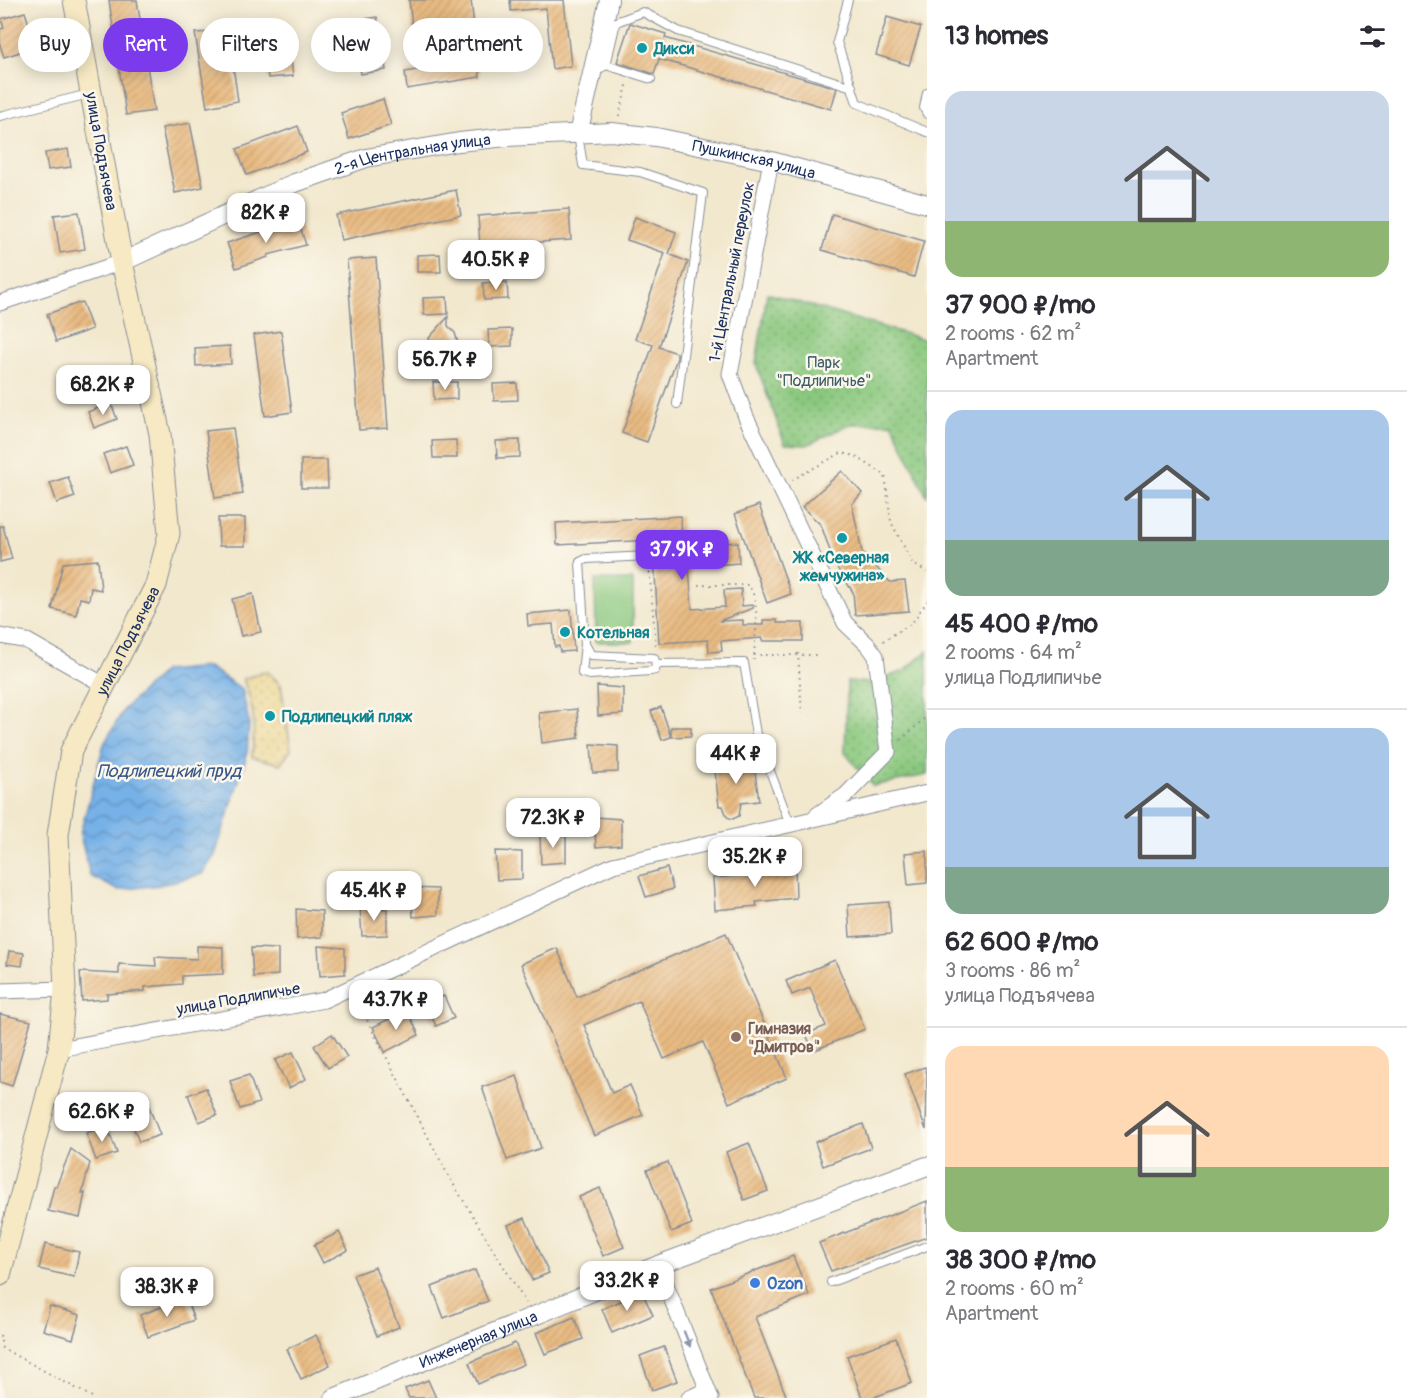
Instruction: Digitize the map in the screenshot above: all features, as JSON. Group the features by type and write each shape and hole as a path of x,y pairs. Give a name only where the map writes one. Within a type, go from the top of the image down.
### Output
{"main road":[{"name":"улица Подъячева","path":"0,1275 59,1049 65,989 58,835 70,751 156,585 169,534 160,434 122,262 74,0"}],"street":[{"path":"578,134 598,70 609,0"},
{"name":"Пушкинская улица","path":"578,134 612,132 656,137 771,161 927,204"},
{"name":"2-я Центральная улица","path":"122,262 292,184 366,158 459,142 578,134"},
{"name":"1-й Центральный переулок","path":"771,161 730,374 746,417 845,623 876,656 888,752 846,795 811,819"},
{"path":"0,303 122,262"},
{"path":"0,636 27,641 104,686"},
{"name":"улица Подлипичье","path":"59,1049 324,1000 613,865 927,793"},
{"path":"0,990 65,989"},
{"name":"Инженерная улица","path":"334,1398 658,1265 927,1166"},
{"path":"658,1265 709,1394 689,1398"}],"lane":[{"path":"848,0 837,42 857,103 927,132"},
{"path":"651,79 598,70 616,21 643,12 678,31 852,87"},
{"path":"0,116 91,93"},
{"path":"927,93 924,108 927,114"},
{"path":"578,134 583,165 640,172 703,193 677,404"},
{"path":"649,556 586,559 580,562 585,644 582,673 590,675 651,671 655,670 658,664"},
{"path":"585,644 591,655 654,658 658,664"},
{"path":"658,664 744,663 756,730 790,824"},
{"path":"831,1282 927,1246"}],"path":[{"path":"619,116 624,94"},
{"path":"781,487 841,453 855,456 885,475 891,522 914,564 927,572"},
{"path":"649,556 658,664"},
{"path":"698,585 748,585 753,591 756,623 754,668"},
{"path":"878,644 912,623 927,601"},
{"path":"754,655 798,653 819,655"},
{"path":"798,653 802,714"},
{"path":"734,759 733,753 762,750"},
{"path":"350,988 449,1177 534,1316"},
{"path":"0,1335 2,1348 94,1398"}],"green space":[{"name":"Парк \"Подлипичье\"","path":"767,293 927,340 927,497 892,423 850,424 807,445 785,444 756,364"},
{"path":"595,580 633,580 633,642 596,642"},
{"path":"927,651 927,775 873,786 845,753 847,681 871,683 904,671"}],"sand":[{"name":"Подлипецкий пляж","path":"267,671 281,685 291,750 280,764 252,757 253,717 243,679"}],"water":[{"name":"Подлипецкий пруд","path":"208,667 242,689 249,723 247,755 215,855 202,874 159,885 118,890 90,876 80,834 104,744 124,709 164,671"}],"building":[{"path":"109,0 137,0 140,18 112,18"},
{"path":"409,0 471,0 473,18 411,18"},
{"path":"510,0 564,0 571,66 552,69 546,8 511,11"},
{"path":"25,12 27,18 18,18 18,53 4,57 0,45 0,29 4,28 1,19"},
{"path":"887,17 921,27 909,65 876,55"},
{"path":"630,23 666,34 665,38 837,88 831,109 659,59 654,74 617,62"},
{"path":"195,33 200,33 200,64"},
{"path":"120,72 148,72 154,111 126,115"},
{"path":"201,72 234,72 238,101 207,107"},
{"path":"267,72 292,72 293,76 268,78"},
{"path":"405,72 479,72 480,77 407,89"},
{"path":"383,99 391,125 349,139 341,113"},
{"path":"190,123 203,187 175,193 162,128"},
{"path":"298,126 307,152 247,175 237,149"},
{"path":"68,149 71,167 48,170 45,153"},
{"path":"456,190 461,215 341,240 336,215"},
{"path":"569,209 571,240 480,246 478,216"},
{"path":"79,212 85,249 60,253 54,215"},
{"path":"832,214 924,241 914,277 822,250"},
{"path":"635,217 676,232 669,254 688,262 659,347 677,353 677,358 647,442 622,433 653,345 635,339 665,253 627,240"},
{"path":"298,220 306,245 268,255 268,257 236,268 227,243"},
{"path":"440,254 441,272 417,272 417,255"},
{"path":"376,258 388,428 359,430 347,260"},
{"path":"507,282 508,299 484,300 483,283"},
{"path":"447,297 448,314 424,315 423,298"},
{"path":"82,302 92,329 56,342 47,314"},
{"path":"448,317 448,326 455,333 457,348 450,355 440,356 432,351 429,338"},
{"path":"512,329 512,346 489,347 488,330"},
{"path":"281,331 292,412 265,416 254,335"},
{"path":"230,346 231,364 196,366 195,348"},
{"path":"433,382 457,382 457,399 434,400"},
{"path":"517,383 518,400 494,401 493,384"},
{"path":"111,403 117,419 94,428 88,412"},
{"path":"233,428 243,494 215,498 206,431"},
{"path":"456,440 457,458 433,458 432,441"},
{"path":"520,440 520,457 497,458 496,441"},
{"path":"126,446 133,465 110,473 103,454"},
{"path":"301,460 327,460 328,488 301,488"},
{"name":"ЖК «Северная жемчужина»","path":"842,471 862,493 852,504 862,552 890,582 905,581 909,611 855,615 853,592 835,565 821,525 802,507"},
{"path":"68,477 75,497 57,503 50,483"},
{"path":"759,505 791,594 767,603 735,514"},
{"path":"681,516 682,546 738,542 739,563 689,567 692,609 725,607 724,590 741,589 742,606 753,605 753,608 719,621 743,620 743,625 763,625 763,620 777,620 777,623 803,623 803,641 762,641 762,638 721,641 722,651 709,652 708,640 659,643 653,540 557,545 556,523"},
{"path":"218,518 245,518 245,546 219,546"},
{"path":"0,526 3,526 12,559 0,562"},
{"path":"98,560 101,590 91,588 89,600 80,598 76,615 52,609 63,563"},
{"path":"253,594 261,632 241,636 232,599"},
{"name":"Котельная","path":"571,610 574,651 560,652 559,646 555,647 553,624 528,626 527,614"},
{"path":"597,686 623,688 623,714 598,716"},
{"path":"661,707 671,737 662,740 651,711"},
{"path":"577,709 579,738 542,743 539,713"},
{"path":"671,727 691,727 691,736 671,737"},
{"path":"591,744 618,746 618,772 593,773"},
{"path":"753,757 759,801 741,803 739,816 733,819 727,817 723,806 719,806 714,762"},
{"path":"594,817 621,819 621,845 596,847"},
{"path":"540,834 566,836 566,862 541,864"},
{"path":"495,851 522,852 522,879 497,880"},
{"path":"927,851 927,883 908,885 905,853"},
{"path":"795,865 796,898 756,902 757,906 715,910 713,878 767,873 767,869"},
{"path":"667,868 673,889 646,897 639,876"},
{"path":"411,888 438,889 438,915 413,917"},
{"path":"889,902 891,934 850,937 848,905"},
{"path":"360,907 387,909 387,935 362,936"},
{"path":"296,909 322,911 322,937 297,939"},
{"name":"Гимназия \"Дмитров\"","path":"726,933 787,1078 729,1103 703,1042 664,1059 639,1001 584,1025 612,1093 630,1085 643,1115 594,1136 521,964 557,948 577,997"},
{"path":"197,946 223,947 223,974 182,976 182,984 145,987 145,991 107,994 107,999 82,1001 80,972 119,974 119,964 156,966 155,957 197,959"},
{"path":"318,946 345,948 345,974 320,976"},
{"path":"251,948 278,949 278,975 253,977"},
{"path":"9,951 24,953 22,966 7,964"},
{"path":"835,960 865,1029 813,1051 806,1034 826,1026 810,988 792,995 786,981"},
{"path":"444,996 454,1018 436,1026 426,1004"},
{"path":"407,1010 419,1035 385,1052 373,1027"},
{"path":"0,1014 31,1021 12,1086 0,1082"},
{"path":"332,1034 347,1057 328,1068 314,1046"},
{"path":"293,1052 306,1079 289,1088 275,1060"},
{"path":"925,1067 927,1074 926,1130 905,1074"},
{"path":"249,1075 259,1103 240,1109 230,1081"},
{"path":"517,1076 541,1148 507,1160 482,1087"},
{"path":"206,1088 217,1115 199,1122 188,1095"},
{"path":"149,1107 160,1135 139,1142 129,1115"},
{"path":"863,1124 871,1148 823,1166 815,1142"},
{"path":"107,1126 117,1153 96,1160 86,1133"},
{"path":"749,1143 768,1191 744,1200 726,1152"},
{"path":"71,1149 90,1163 82,1193 85,1193 80,1218 48,1211 54,1186 56,1187"},
{"path":"668,1162 692,1224 671,1232 647,1170"},
{"path":"600,1188 624,1247 603,1256 579,1197"},
{"path":"927,1201 927,1237 831,1271 819,1243"},
{"path":"525,1218 549,1273 532,1280 508,1225"},
{"path":"339,1232 348,1250 323,1263 314,1245"},
{"path":"45,1244 79,1252 74,1277 39,1269"},
{"path":"793,1256 809,1295 755,1317 787,1398 754,1398 711,1288"},
{"path":"375,1267 399,1327 377,1336 353,1275"},
{"path":"475,1270 488,1301 444,1318 432,1287"},
{"path":"642,1292 653,1315 612,1333 602,1309"},
{"path":"186,1298 194,1320 148,1337 140,1315"},
{"path":"50,1306 80,1315 73,1339 43,1330"},
{"path":"574,1317 583,1339 545,1354 536,1333"},
{"path":"316,1335 330,1365 301,1379 287,1349"},
{"path":"896,1338 912,1383 872,1398 862,1398 847,1356"},
{"path":"515,1343 524,1364 478,1384 469,1363"},
{"path":"664,1347 677,1381 652,1390 640,1356"},
{"path":"428,1380 436,1398 409,1398 405,1389"}],"place":[{"name":"Дикси","path":"642,48"},
{"name":"ЖК «Северная жемчужина»","path":"842,538"},
{"name":"Котельная","path":"565,632"},
{"name":"Подлипецкий пляж","path":"270,716"},
{"name":"Гимназия \"Дмитров\"","path":"736,1037"},
{"name":"Ozon","path":"755,1283"}]}
